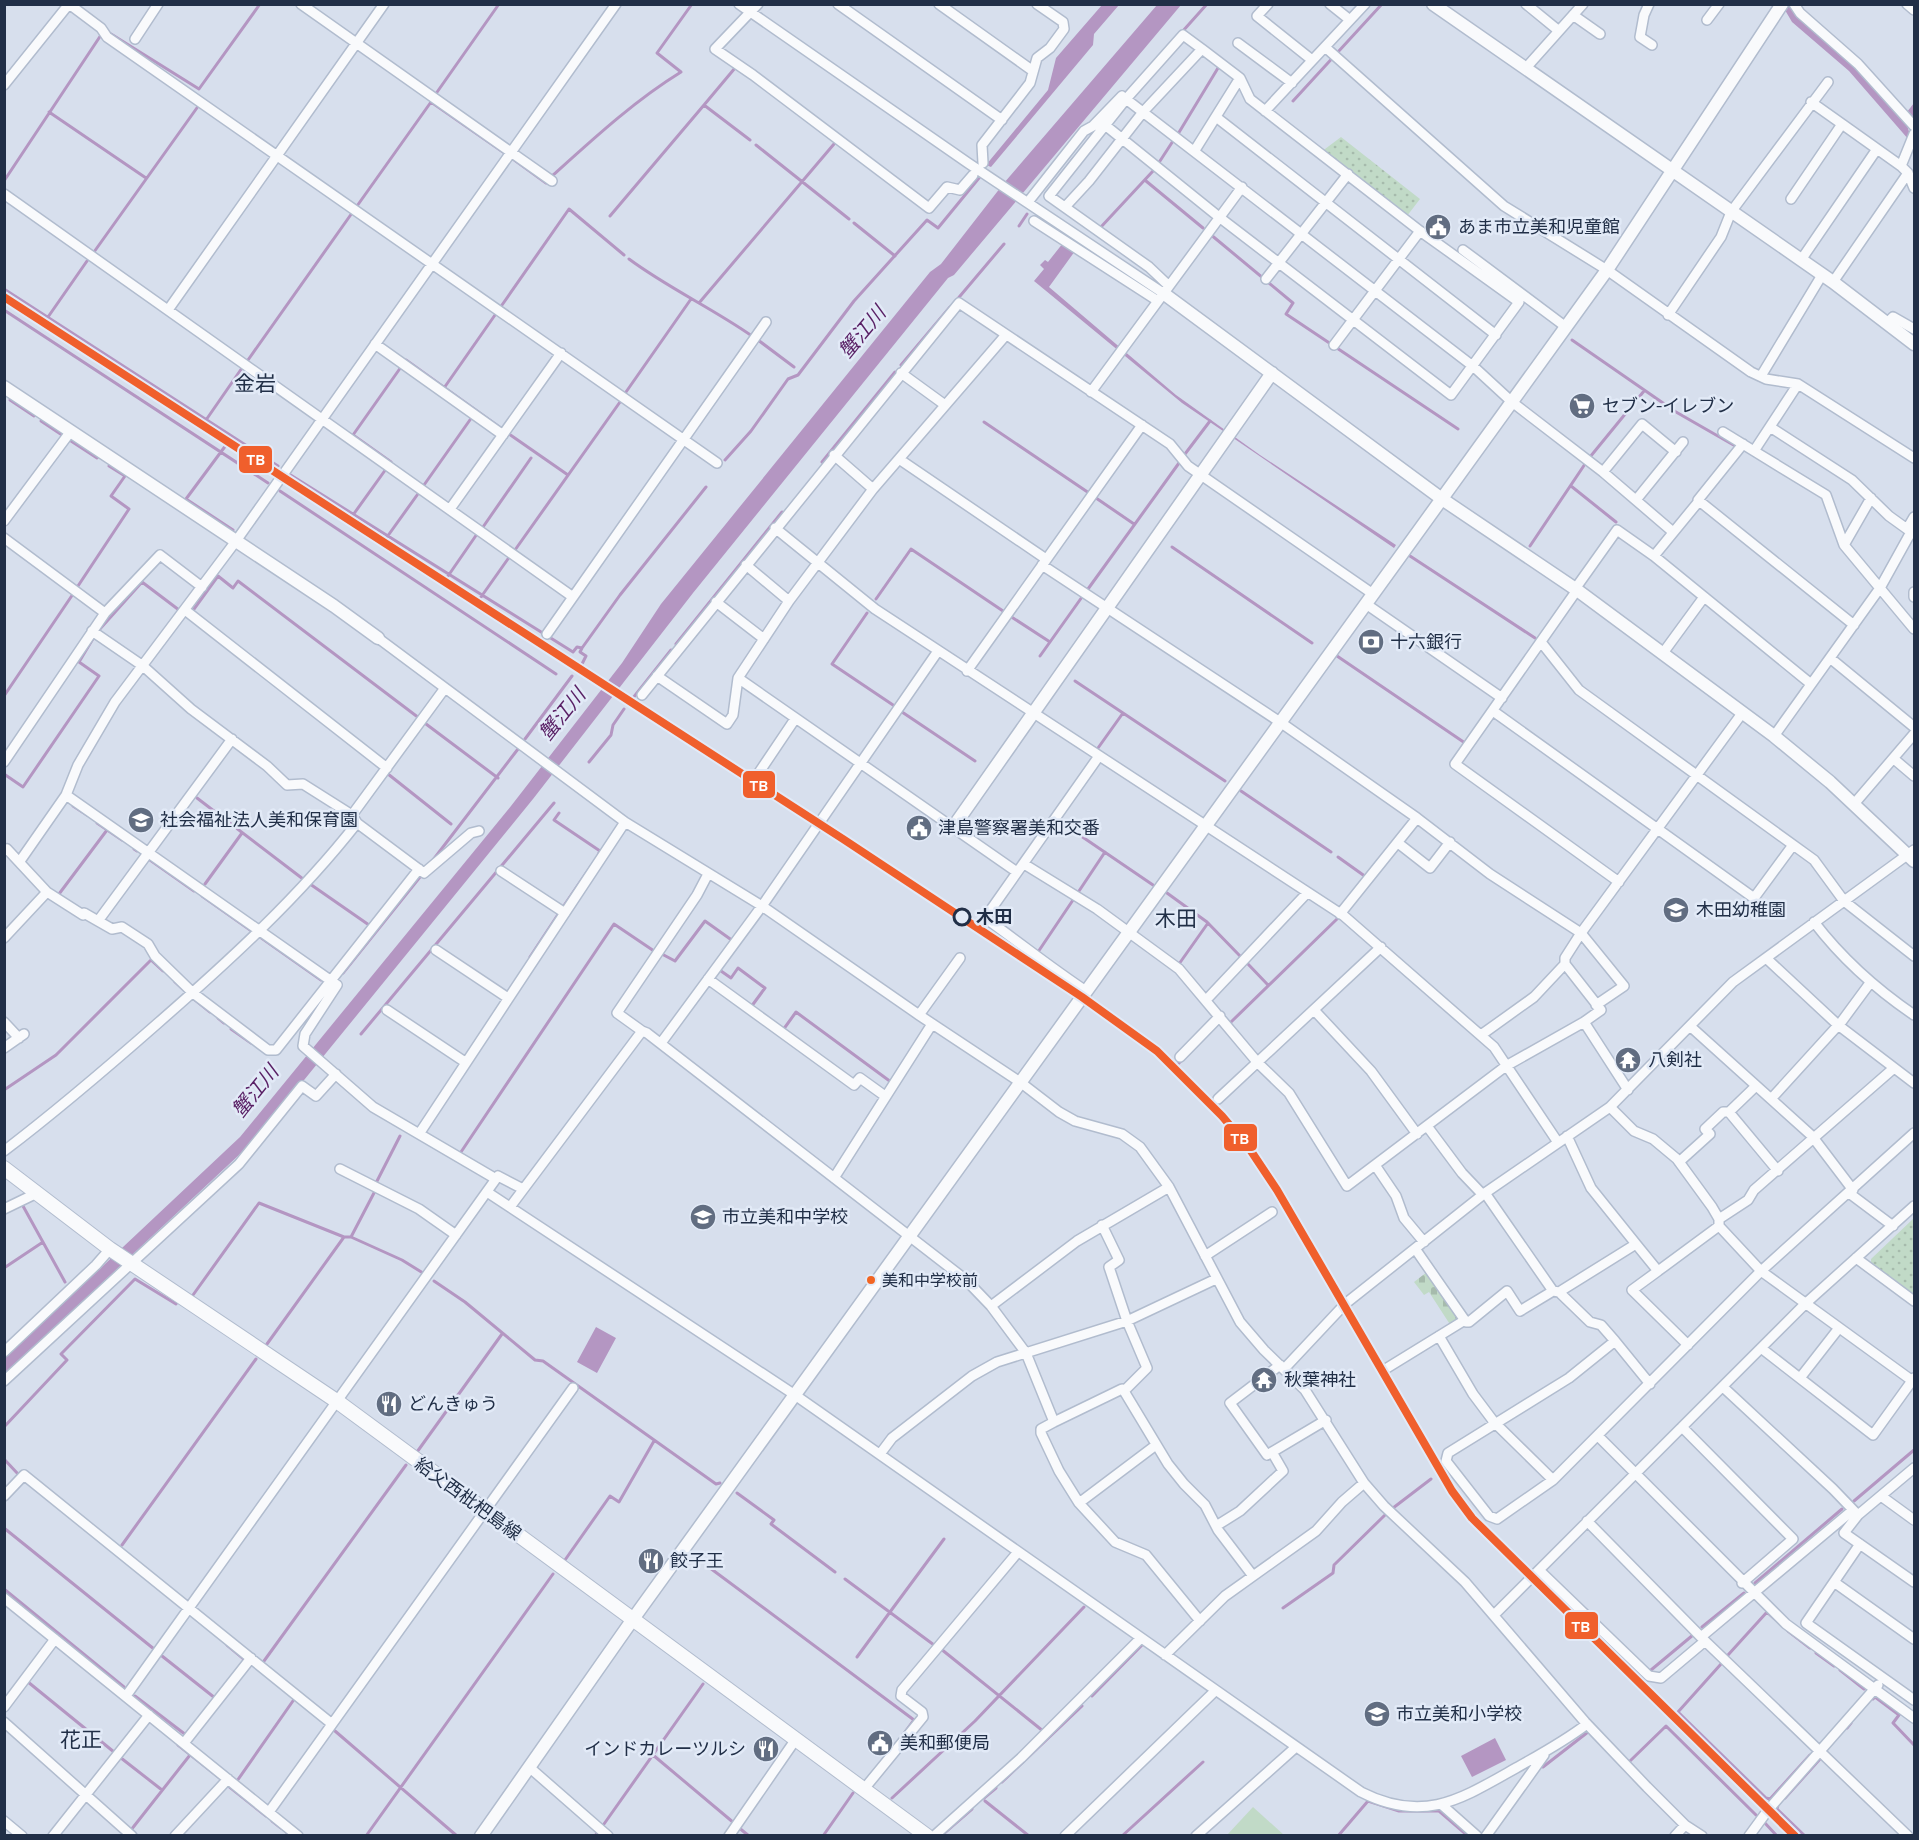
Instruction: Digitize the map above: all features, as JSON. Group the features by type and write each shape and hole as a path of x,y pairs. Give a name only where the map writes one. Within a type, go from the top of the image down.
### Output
{"main road":[{"name":"給父西枇杷島線","path":"4,1168 35,1194 110,1248 338,1402 927,1836"}],"street":[{"path":"4,85 69,4 101,28 107,37 433,262 717,463"},
{"path":"135,39 158,4"},
{"path":"301,4 552,181"},
{"path":"168,310 384,4"},
{"path":"20,861 66,795 78,765 115,702 236,541 616,4"},
{"path":"739,4 997,182 1164,293 1442,499 1576,590 1663,653 1774,736 1912,856 1814,922 1733,982 1610,1107 1557,1141 1484,1194 1341,1308 1282,1367 1230,1403 1267,1455 1326,1420"},
{"path":"758,4 752,13 715,49 929,208 947,187 960,190 973,175"},
{"path":"838,4 1002,120"},
{"path":"939,4 1033,71"},
{"path":"983,163 982,145 1030,83 1037,58 1050,48 1064,30 1063,22 1052,9 1037,4"},
{"path":"1268,4 1257,16 1312,60"},
{"path":"1330,4 1350,20"},
{"path":"1265,111 1312,60 1331,53 1350,20 1365,4"},
{"path":"1433,4 1828,278 1914,344"},
{"path":"1526,4 1559,31"},
{"path":"1525,69 1583,4"},
{"path":"1649,4 1644,15 1640,36 1652,45"},
{"path":"1707,20 1719,4"},
{"path":"1794,4 1800,13 1858,63 1913,124"},
{"path":"1907,4 1914,10"},
{"path":"481,1836 633,1619 1607,270 1781,7"},
{"path":"1574,15 1600,34"},
{"path":"1106,125 1219,217 1451,395 1474,367 1519,302 1420,231 1265,111 1250,99 1240,78 1184,35 1126,99 1049,196 1149,267 1164,293"},
{"path":"1238,43 1292,83"},
{"path":"1065,207 1143,112 1202,50"},
{"path":"1331,53 1504,206 1607,270 1668,315 1761,376 1798,384 1914,458"},
{"path":"1195,150 1240,78"},
{"path":"1668,315 1721,237 1731,212 1828,82"},
{"path":"1026,201 1084,131 1093,126 1122,96 1474,367 1512,402 1603,472 1673,532"},
{"path":"1811,102 1904,170 1914,188"},
{"path":"1216,117 1496,335"},
{"path":"1791,199 1842,124"},
{"path":"1761,376 1904,170 1913,138"},
{"path":"1801,260 1877,149"},
{"path":"1266,279 1348,174"},
{"path":"1091,392 1242,187"},
{"path":"4,194 573,597"},
{"path":"1034,221 1164,293"},
{"path":"1334,345 1420,231"},
{"path":"1463,250 1566,327"},
{"path":"642,695 958,303 1170,444 1188,466 1502,698"},
{"path":"1887,322 1893,317 1914,329"},
{"path":"547,634 766,322"},
{"path":"657,676 727,724 733,715 738,678 789,601 873,489 1005,336"},
{"path":"375,345 503,435"},
{"path":"450,509 561,353"},
{"path":"901,373 945,405"},
{"path":"954,826 1272,373"},
{"path":"1754,451 1798,384"},
{"path":"4,387 378,638 625,822 762,906 1075,1121 1122,1134 1150,1159 1168,1187 1240,1322 1305,1390 1326,1420 1364,1484 1384,1506 1438,1554 1494,1615 1587,1724 1684,1825 1702,1836"},
{"path":"1603,472 1642,424 1676,452"},
{"path":"967,671 1142,425"},
{"path":"1770,427 1852,480 1911,532"},
{"path":"4,521 71,431"},
{"path":"1724,432 1826,495 1844,545 1914,629"},
{"path":"1636,500 1683,442"},
{"path":"1654,556 1743,444"},
{"path":"834,455 873,489"},
{"path":"898,459 1107,608 1280,722 1417,818 1490,874 1581,933 1624,986 1596,1005"},
{"path":"1844,545 1871,498"},
{"path":"1699,501 1854,625"},
{"path":"1774,736 1880,588 1911,532 1914,517"},
{"path":"775,528 875,609 1340,914 1381,946 1481,1035 1506,1066 1557,1141"},
{"path":"1619,882 1455,764 1617,530 1654,556 1811,684"},
{"path":"4,538 105,613"},
{"path":"4,762 105,613 160,555 202,586"},
{"path":"746,565 789,601"},
{"path":"1914,592 1914,597"},
{"path":"1663,653 1704,597"},
{"path":"716,602 764,639"},
{"path":"185,610 387,768"},
{"path":"92,632 143,666 191,709 232,739 287,785 303,784 355,819 424,873 471,833 479,831"},
{"path":"1541,642 1579,690 1814,860 1844,901 1914,956"},
{"path":"661,1043 762,906 938,651"},
{"path":"1830,658 1914,727"},
{"path":"738,678 954,826 1017,872"},
{"path":"4,1151 74,1098 193,993 260,931 326,863 387,768 445,688"},
{"path":"1493,711 1754,898 1792,845"},
{"path":"1024,864 1130,931 1179,969 1207,999 1258,1063 1289,1093 1347,1186 1506,1066 1584,1022 1600,1010 1565,964 1565,958 1743,712"},
{"path":"758,774 795,719"},
{"path":"1854,804 1914,734"},
{"path":"98,921 232,739"},
{"path":"1086,991 1047,966 1035,953 985,918 1099,756"},
{"path":"1894,759 1914,776"},
{"path":"66,795 337,985 305,1034 303,1046 322,1060 373,1107 496,1179"},
{"path":"1340,914 1417,818"},
{"path":"419,1134 625,822"},
{"path":"1398,843 1430,868 1450,843"},
{"path":"5,849 20,861 47,892 83,915 84,913 112,929 122,927 148,944 155,956 193,993 268,1050 276,1050 419,869"},
{"path":"501,872 565,913"},
{"path":"708,874 697,895 617,1013 661,1043 966,1280 991,1306 1026,1353 1054,1422"},
{"path":"5,937 31,912 47,892"},
{"path":"1207,999 1307,893"},
{"path":"1814,922 1834,949 1870,983 1914,1015"},
{"path":"1218,1099 1381,946"},
{"path":"436,950 508,998"},
{"path":"919,1015 960,958"},
{"path":"1766,958 1838,1025 1914,1083"},
{"path":"1481,1035 1534,997 1565,964"},
{"path":"708,979 855,1085 860,1078 885,1096"},
{"path":"1772,1100 1838,1025 1870,983"},
{"path":"387,1010 465,1062"},
{"path":"1314,1011 1371,1071 1417,1134"},
{"path":"1180,1057 1220,1016"},
{"path":"4,1022 21,1036 4,1048"},
{"path":"1584,1022 1628,1090"},
{"path":"834,1178 932,1024"},
{"path":"1691,1027 1814,1139 1851,1191 1893,1226"},
{"path":"510,1207 642,1031"},
{"path":"1688,1345 1632,1290 1748,1200 1754,1190 1894,1068"},
{"path":"4,1381 239,1164 302,1086 316,1096 336,1074"},
{"path":"1679,1162 1710,1134 1705,1129 1723,1112 1729,1112 1756,1086"},
{"path":"1610,1107 1634,1131 1653,1139 1679,1162 1719,1222 1761,1271 1914,1380 1873,1435 1761,1348"},
{"path":"1729,1112 1778,1171"},
{"path":"1427,1126 1462,1173 1484,1194 1556,1291 1590,1322 1601,1325 1650,1384"},
{"path":"1615,1341 1569,1378 1494,1422 1448,1453 1446,1461 1489,1516 1497,1519 1553,1480 1761,1271 1914,1133"},
{"path":"1567,1136 1591,1188 1658,1271"},
{"path":"1376,1165 1396,1196 1404,1218 1424,1242"},
{"path":"340,1169 419,1209 456,1235"},
{"path":"126,1696 498,1176 523,1190"},
{"path":"991,1306 1102,1225 1168,1187"},
{"path":"487,1192 795,1395 1296,1748 1377,1800 1409,1807 1442,1805 1469,1795 1587,1724"},
{"path":"4,1209 35,1194"},
{"path":"1494,1615 1805,1304 1914,1206"},
{"path":"1205,1256 1272,1212"},
{"path":"1102,1225 1119,1260 1109,1267 1127,1321 1148,1368 1124,1391"},
{"path":"1387,1368 1465,1320 1469,1322 1506,1291 1520,1311 1636,1244"},
{"path":"4,1352 96,1265 110,1248"},
{"path":"1416,1250 1465,1320"},
{"path":"1856,1258 1914,1301"},
{"path":"880,1454 892,1438 972,1376 997,1362 1127,1321 1216,1279"},
{"path":"1800,1378 1839,1328"},
{"path":"1438,1336 1473,1394 1494,1422 1553,1480"},
{"path":"1723,1387 1855,1513"},
{"path":"269,1812 573,1388"},
{"path":"1124,1391 1122,1389 1054,1422 1041,1429 1041,1432 1059,1471 1079,1503 1115,1542 1146,1555 1200,1621"},
{"path":"1124,1391 1156,1445 1184,1484 1205,1505 1216,1526 1253,1576"},
{"path":"1682,1427 1793,1539 1742,1583"},
{"path":"1598,1436 1742,1583 1786,1624 1914,1718"},
{"path":"1079,1503 1156,1445"},
{"path":"1216,1526 1240,1511 1283,1471 1272,1452"},
{"path":"1539,1570 1649,1676 1661,1678 1753,1593 1855,1513 1881,1496 1914,1468"},
{"path":"4,1496 24,1475 332,1724"},
{"path":"1165,1655 1225,1596 1316,1532 1342,1502 1364,1484"},
{"path":"1881,1496 1914,1520"},
{"path":"1855,1513 1844,1533 1914,1582"},
{"path":"1587,1521 1703,1639 1908,1836"},
{"path":"1860,1544 1806,1623 1914,1700"},
{"path":"864,1789 923,1717 922,1712 901,1696 902,1690 1018,1552"},
{"path":"1834,1582 1914,1639"},
{"path":"4,1598 298,1836"},
{"path":"934,1836 1021,1758 1141,1638"},
{"path":"4,1707 55,1639"},
{"path":"184,1743 251,1658"},
{"path":"1749,1836 1883,1678"},
{"path":"1065,1836 1215,1691"},
{"path":"53,1836 149,1716"},
{"path":"4,1722 132,1836"},
{"path":"729,1836 796,1739"},
{"path":"1196,1836 1296,1748"},
{"path":"1486,1836 1547,1750"},
{"path":"529,1767 609,1836"},
{"path":"175,1836 228,1779"},
{"path":"1442,1805 1477,1836"},
{"path":"4,1821 22,1836"},
{"path":"1675,1836 1684,1825"},
{"path":"280,1836 287,1827"},
{"path":"1205,1827 1211,1836"}],"green space":[{"path":"1341,137 1420,199 1407,216 1321,152"},
{"path":"1914,1218 1914,1295 1871,1264 1871,1259"},
{"path":"1427,1272 1462,1320 1451,1326 1429,1292 1424,1295 1414,1282"},
{"path":"1253,1807 1284,1835 1227,1835"}],"shaded area":[{"path":"1102,5 1119,5 1094,34 1093,45 991,167 986,165 1048,90 1056,58"},
{"path":"1157,5 1181,5 954,275 948,278 693,593 533,799 256,1139 5,1374 5,1358 240,1137 511,806 622,663 661,604 930,272 941,264 1004,183"},
{"path":"1782,5 1790,5 1856,65 1898,116 1907,112 1914,103 1914,115 1907,125 1909,140 1849,71 1792,22"},
{"path":"1063,243 1075,251 1049,287 1176,395 1260,455 1396,545 1394,548 1182,403 1034,281 1044,269 1040,265 1045,260 1048,262"},
{"path":"596,1327 616,1338 597,1373 577,1362"},
{"path":"1495,1738 1506,1760 1472,1777 1461,1756"}],"waterway":[{"path":"111,34 199,89 260,4"},
{"path":"435,95 499,4"},
{"path":"552,176 630,108 681,72 657,53 692,4"},
{"path":"1182,32 1207,4"},
{"path":"1293,101 1382,4"},
{"path":"4,181 101,35"},
{"path":"704,105 735,68"},
{"path":"1178,134 1218,68"},
{"path":"357,206 431,102 503,152"},
{"path":"94,252 199,105"},
{"path":"610,216 704,105 750,140"},
{"path":"49,112 146,178"},
{"path":"1158,164 1173,141"},
{"path":"699,303 834,144"},
{"path":"756,145 849,219"},
{"path":"1056,181 1074,158"},
{"path":"513,159 546,183"},
{"path":"1100,228 1153,171"},
{"path":"725,460 751,431 788,379 798,375 854,301 927,220 938,228 979,178"},
{"path":"1146,181 1203,228"},
{"path":"502,305 569,209 624,255"},
{"path":"248,360 352,213"},
{"path":"1019,226 1027,214"},
{"path":"854,223 895,256"},
{"path":"1210,234 1293,303 1286,314 1458,429"},
{"path":"955,302 1004,244"},
{"path":"629,259 752,336"},
{"path":"48,317 87,261"},
{"path":"4,289 278,466"},
{"path":"626,392 691,299"},
{"path":"901,365 950,307"},
{"path":"4,310 268,483"},
{"path":"444,388 495,315"},
{"path":"758,340 794,367"},
{"path":"1572,340 1676,412 1737,447"},
{"path":"406,360 502,429"},
{"path":"391,462 353,435 401,367"},
{"path":"206,420 242,368"},
{"path":"822,462 895,372"},
{"path":"1590,457 1644,391"},
{"path":"10,400 34,416"},
{"path":"515,550 620,402"},
{"path":"424,485 472,417"},
{"path":"41,421 62,435"},
{"path":"1185,454 1210,421"},
{"path":"984,422 1089,493"},
{"path":"509,434 568,475"},
{"path":"232,437 186,499 233,530"},
{"path":"71,441 97,458"},
{"path":"483,527 531,458"},
{"path":"1088,589 1179,463"},
{"path":"1530,546 1585,464"},
{"path":"76,589 129,509 111,496 125,476 109,466"},
{"path":"353,515 386,469"},
{"path":"289,474 573,652 577,647 582,648"},
{"path":"1571,486 1616,522"},
{"path":"582,664 586,656 580,652 582,648 620,595 706,487"},
{"path":"280,491 556,674"},
{"path":"387,537 420,491"},
{"path":"1096,498 1134,524"},
{"path":"676,644 782,512"},
{"path":"448,576 477,534"},
{"path":"1172,547 1312,643"},
{"path":"876,599 911,549 1003,611"},
{"path":"481,597 510,556"},
{"path":"1410,556 1535,638"},
{"path":"194,609 218,576 233,588 238,581 419,718"},
{"path":"99,630 142,582 179,610"},
{"path":"4,696 73,594"},
{"path":"1040,656 1082,597"},
{"path":"867,613 832,664 896,707"},
{"path":"1010,616 1050,642"},
{"path":"4,774 23,787 99,676 79,662 94,637"},
{"path":"633,698 671,650"},
{"path":"1337,656 1465,743"},
{"name":"蟹江川","path":"525,739 572,676"},
{"path":"1075,681 1225,781"},
{"path":"589,762 611,735 613,725 624,709"},
{"path":"902,712 975,761"},
{"path":"1098,748 1123,713"},
{"path":"426,724 498,778"},
{"path":"433,860 518,749"},
{"path":"388,774 451,824"},
{"path":"1241,791 1331,852"},
{"path":"197,798 303,879"},
{"path":"361,1034 554,803"},
{"path":"73,806 87,815"},
{"path":"559,813 554,820 600,851 599,853"},
{"path":"1059,821 1153,885"},
{"path":"97,823 122,840"},
{"path":"59,894 107,830"},
{"path":"205,884 242,833"},
{"path":"1077,894 1105,852"},
{"path":"1338,857 1366,877"},
{"path":"150,860 194,891"},
{"path":"563,907 591,866"},
{"path":"343,973 420,877"},
{"path":"310,884 369,925"},
{"path":"1167,893 1207,922 1241,957"},
{"path":"202,896 253,932"},
{"path":"1038,952 1073,900"},
{"path":"530,957 559,913"},
{"path":"1231,1022 1337,919"},
{"path":"660,953 675,961 705,921 733,941"},
{"path":"1179,964 1208,923"},
{"path":"461,1152 614,924 654,951"},
{"path":"260,937 321,980"},
{"path":"4,1090 56,1055 151,960 163,971"},
{"path":"1247,963 1268,985"},
{"path":"721,971 731,978 738,968 765,988 751,1007"},
{"path":"175,982 185,991"},
{"path":"307,1018 326,995"},
{"path":"194,999 210,1012"},
{"path":"781,1028 783,1030 796,1012 891,1082"},
{"path":"218,1018 224,1023"},
{"path":"231,1029 251,1043"},
{"path":"1178,1064 1181,1061"},
{"path":"376,1183 400,1136"},
{"path":"267,1344 344,1237 351,1237 375,1191"},
{"path":"193,1295 259,1203 344,1237"},
{"path":"23,1206 65,1282"},
{"path":"351,1237 402,1260 423,1273"},
{"path":"4,1268 43,1242"},
{"path":"4,1427 67,1360 61,1354 135,1279 176,1304"},
{"path":"434,1281 465,1302 535,1360 543,1361 716,1484 720,1483"},
{"path":"417,1452 502,1334"},
{"path":"122,1545 256,1359"},
{"path":"565,1560 610,1496 619,1502 654,1441"},
{"path":"1854,1501 1914,1450"},
{"path":"4,1459 18,1474"},
{"path":"264,1661 406,1465"},
{"path":"1393,1508 1431,1479"},
{"path":"737,1493 774,1520 771,1524 835,1572"},
{"path":"1755,1583 1842,1509"},
{"path":"1283,1608 1333,1573 1334,1565 1386,1514"},
{"path":"4,1528 154,1649"},
{"path":"890,1612 944,1539"},
{"path":"710,1568 914,1720 903,1735"},
{"path":"366,1836 553,1574"},
{"path":"845,1579 934,1645"},
{"path":"4,1589 124,1687"},
{"path":"1702,1627 1744,1593"},
{"path":"892,1798 975,1721 1084,1607"},
{"path":"857,1657 890,1612"},
{"path":"1728,1655 1767,1612 1775,1619"},
{"path":"1788,1631 1810,1648"},
{"path":"1651,1670 1693,1635"},
{"path":"1092,1696 1143,1644"},
{"path":"227,1645 245,1660 244,1662"},
{"path":"941,1649 1043,1731"},
{"path":"1816,1653 1834,1666"},
{"path":"162,1656 215,1698"},
{"path":"1721,1664 1678,1712 1766,1798 1770,1799 1810,1755"},
{"path":"1840,1670 1864,1689"},
{"path":"28,1682 114,1752"},
{"path":"604,1824 703,1684"},
{"path":"135,1696 186,1735"},
{"path":"1873,1699 1875,1697 1899,1715 1893,1723 1914,1745"},
{"path":"237,1781 295,1698"},
{"path":"1002,1782 1082,1706"},
{"path":"1847,1728 1851,1723"},
{"path":"1630,1761 1666,1726 1756,1815"},
{"path":"335,1731 457,1836"},
{"path":"1543,1767 1588,1732"},
{"path":"178,1745 221,1779"},
{"path":"131,1830 190,1755"},
{"path":"653,1755 734,1823"},
{"path":"121,1758 162,1790"},
{"path":"1785,1798 1820,1759"},
{"path":"1122,1836 1203,1762"},
{"path":"227,1785 266,1816"},
{"path":"984,1798 996,1788"},
{"path":"823,1836 853,1793"},
{"path":"985,1801 1029,1836"},
{"path":"1338,1836 1368,1801 1399,1811 1439,1811 1468,1836"},
{"path":"1778,1805 1777,1809 1805,1836"},
{"path":"942,1835 972,1809"},
{"path":"272,1821 281,1828"},
{"path":"1764,1822 1777,1836"},
{"path":"738,1827 749,1836"},
{"path":"287,1833 290,1836"}],"transit line":[{"name":"TB","path":"4,297 843,839 1082,997 1157,1051 1222,1116 1249,1148 1277,1190 1452,1491 1472,1518 1795,1836"}],"place":[{"name":"あま市立美和児童館","path":"1438,227"},
{"name":"セブン-イレブン","path":"1582,406"},
{"name":"十六銀行","path":"1371,642"},
{"name":"社会福祉法人美和保育園","path":"141,820"},
{"name":"津島警察署美和交番","path":"919,828"},
{"name":"木田幼稚園","path":"1676,910"},
{"name":"木田","path":"962,917"},
{"name":"八剣社","path":"1628,1060"},
{"name":"市立美和中学校","path":"703,1217"},
{"name":"美和中学校前","path":"871,1280"},
{"name":"秋葉神社","path":"1264,1380"},
{"name":"どんきゅう","path":"389,1404"},
{"name":"餃子王","path":"651,1561"},
{"name":"市立美和小学校","path":"1377,1714"},
{"name":"美和郵便局","path":"880,1743"},
{"name":"インドカレーツルシ","path":"766,1749"}],"district":[{"name":"金岩","path":"255,384"},
{"name":"木田","path":"1176,919"},
{"name":"花正","path":"81,1740"}]}
